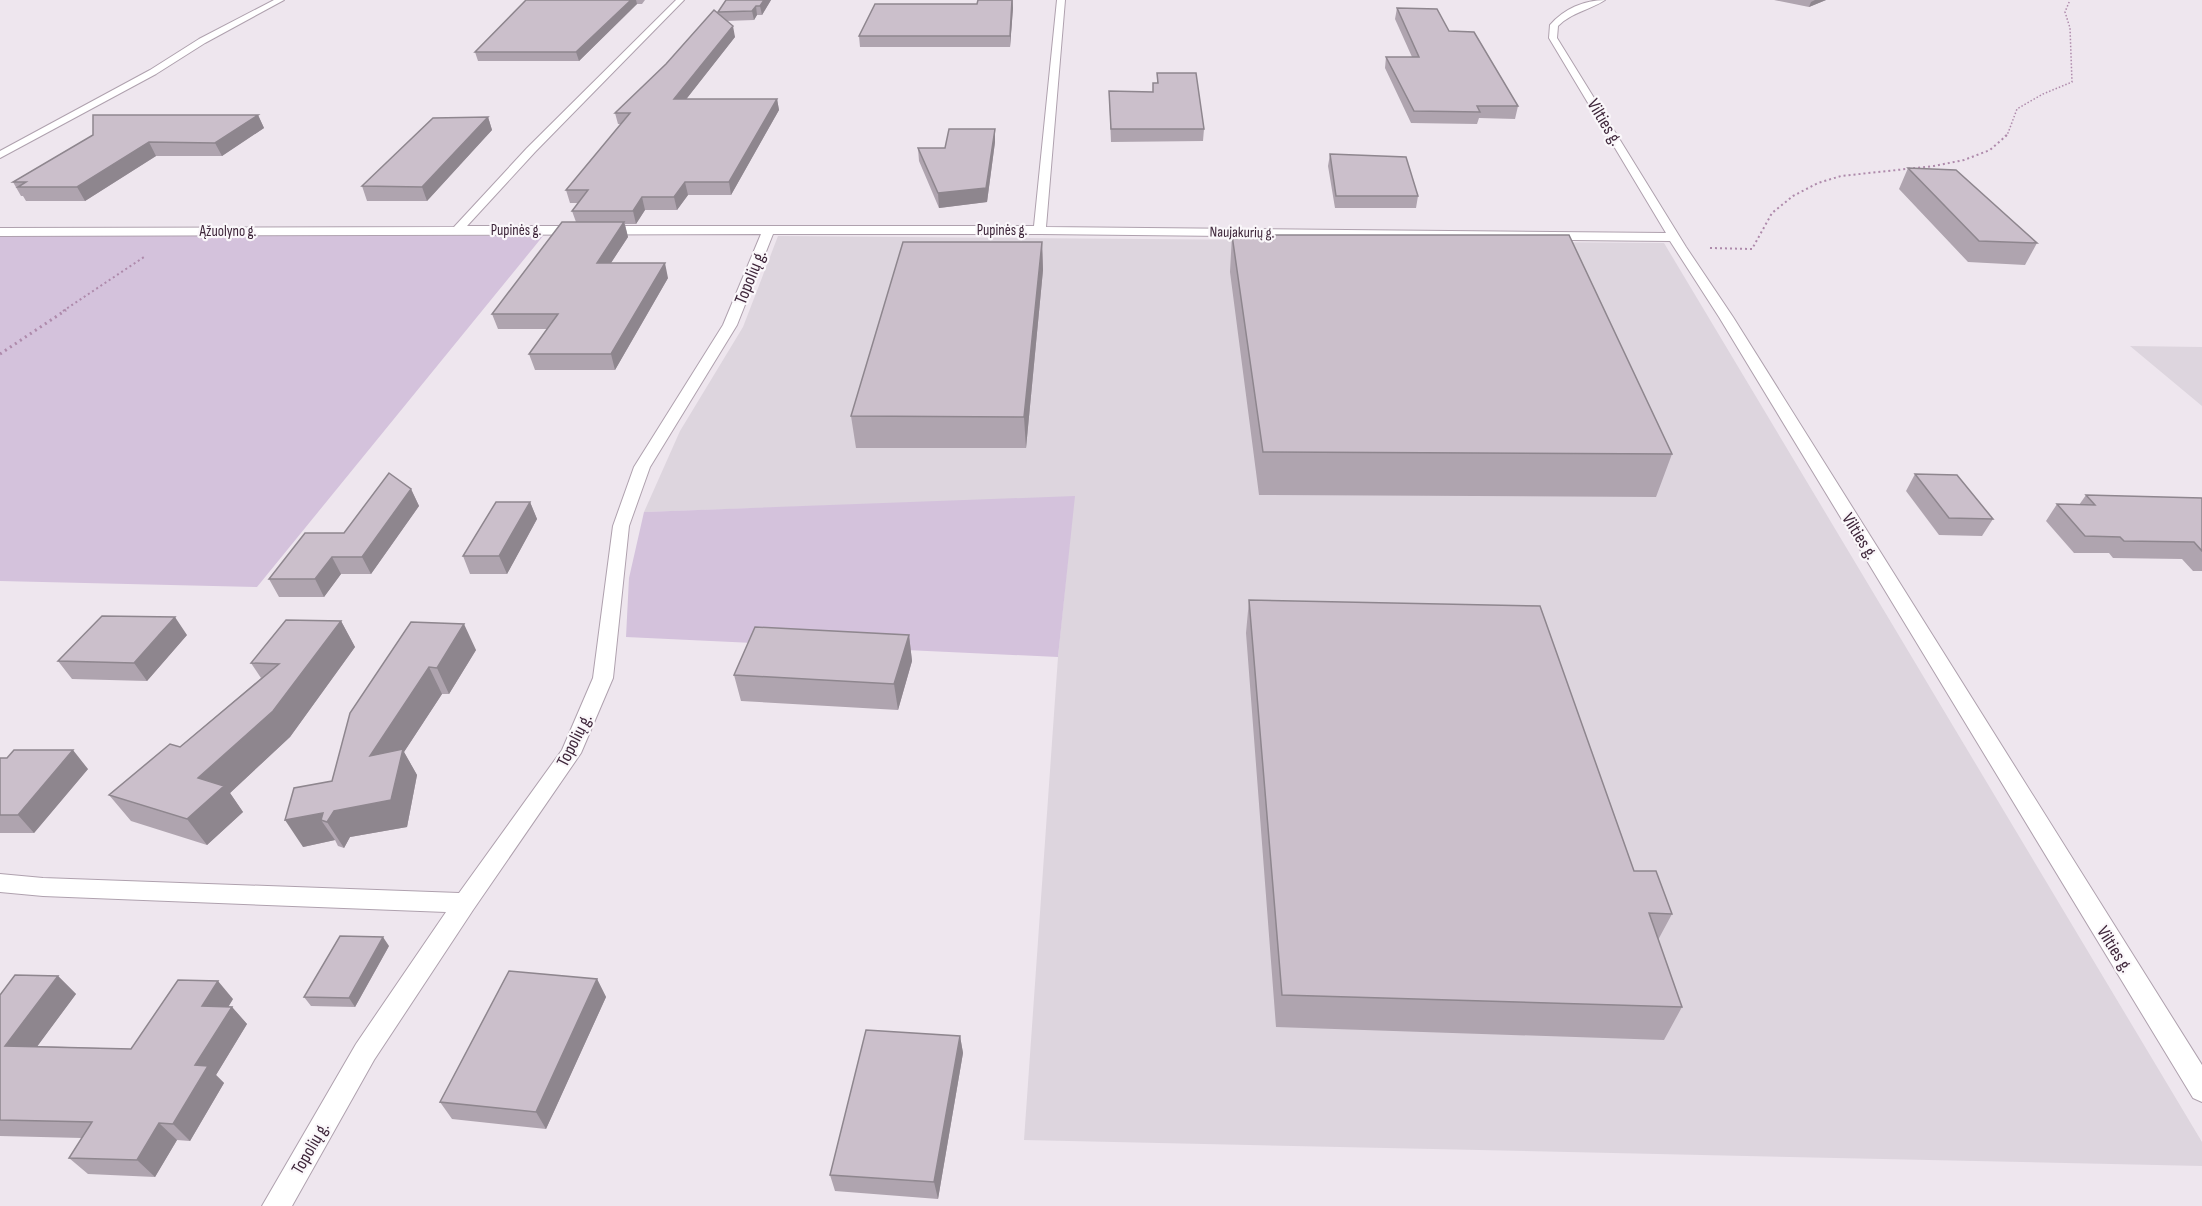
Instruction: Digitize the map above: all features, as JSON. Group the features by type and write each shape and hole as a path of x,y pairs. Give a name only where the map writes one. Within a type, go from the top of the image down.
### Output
{"street":[{"path":"0,155 153,72 202,41 280,0"},
{"name":"Pupinės g.","path":"457,230 531,150 680,0"},
{"path":"1040,230 1061,0"},
{"name":"Vilties g.","path":"1601,0 1577,9 1560,19 1554,26 1553,38 2202,1089"},
{"name":"Pupinės g.","path":"457,230 1040,230"},
{"name":"Ąžuolyno g.","path":"0,232 457,230"},
{"name":"Naujakurių g.","path":"1040,230 1677,242"},
{"name":"Topolių g.","path":"276,1206 365,1052 465,903 571,753 603,678 621,526 642,468 730,325 768,231"},
{"path":"0,883 43,887 465,903"}],"path":[{"path":"1677,242 1752,249 1772,214 1792,198 1819,182 1958,161 1994,149 2015,124 2017,109 2043,94 2072,82 2070,28 2066,12 2070,0"},
{"path":"0,354 181,231"}],"shaded area":[{"path":"0,236 543,236 257,587 0,581"},
{"path":"778,236 1664,243 2202,1142 2202,1166 1024,1140 1058,657 1074,497 644,512 680,431 743,327"},
{"path":"2130,346 2202,347 2202,406"},
{"path":"1075,496 1058,657 626,637 629,578 644,512"}],"building":[{"path":"526,0 631,0 576,52 475,52"},
{"path":"726,0 764,0 752,11 718,12"},
{"path":"978,0 1012,0 1010,36 859,36 875,4 977,4"},
{"path":"1397,8 1437,9 1449,31 1474,32 1518,106 1477,106 1480,112 1414,111 1386,57 1419,57"},
{"path":"714,10 733,26 674,99 777,99 729,182 685,182 674,197 642,197 633,211 572,211 588,190 566,190 630,113 615,113 666,64"},
{"path":"1157,73 1196,73 1204,129 1111,129 1109,91 1153,92 1153,83 1158,83"},
{"path":"93,115 258,115 215,143 149,142 77,187 18,187 26,182 13,182 93,135"},
{"path":"488,117 422,187 362,186 433,118"},
{"path":"949,129 995,129 986,188 938,193 918,148 945,148"},
{"path":"1330,154 1406,157 1418,196 1336,196"},
{"path":"1908,168 1956,170 2037,243 1979,241"},
{"path":"562,222 624,222 597,263 665,263 611,354 529,354 558,314 492,314"},
{"path":"1232,235 1569,235 1672,454 1263,452"},
{"path":"903,242 1042,242 1024,417 851,416"},
{"path":"389,473 411,489 362,557 332,557 315,579 269,579 305,533 344,533"},
{"path":"1915,474 1957,475 1993,519 1949,518"},
{"path":"2086,495 2202,498 2202,551 2194,542 2124,541 2120,537 2085,536 2057,504 2095,505"},
{"path":"496,502 530,502 499,556 463,556"},
{"path":"1249,600 1540,606 1634,871 1656,871 1672,914 1649,913 1682,1007 1282,995"},
{"path":"102,616 175,617 134,663 58,661"},
{"path":"286,620 341,621 273,711 198,778 224,786 187,819 109,795 170,744 180,747 279,664 251,663"},
{"path":"411,622 464,624 437,668 429,667 370,756 403,749 391,800 334,811 327,822 321,820 323,813 285,820 294,788 332,781 350,713"},
{"path":"755,627 909,635 894,684 734,675"},
{"path":"14,750 73,750 18,815 0,815 0,758 7,758"},
{"path":"340,936 383,937 349,998 304,997"},
{"path":"509,971 597,979 536,1112 440,1102"},
{"path":"15,975 58,976 5,1046 131,1049 178,980 218,981 202,1006 232,1007 195,1065 208,1066 173,1124 159,1123 137,1160 69,1158 92,1122 0,1120 0,995"},
{"path":"866,1030 960,1036 934,1182 830,1175"}]}
